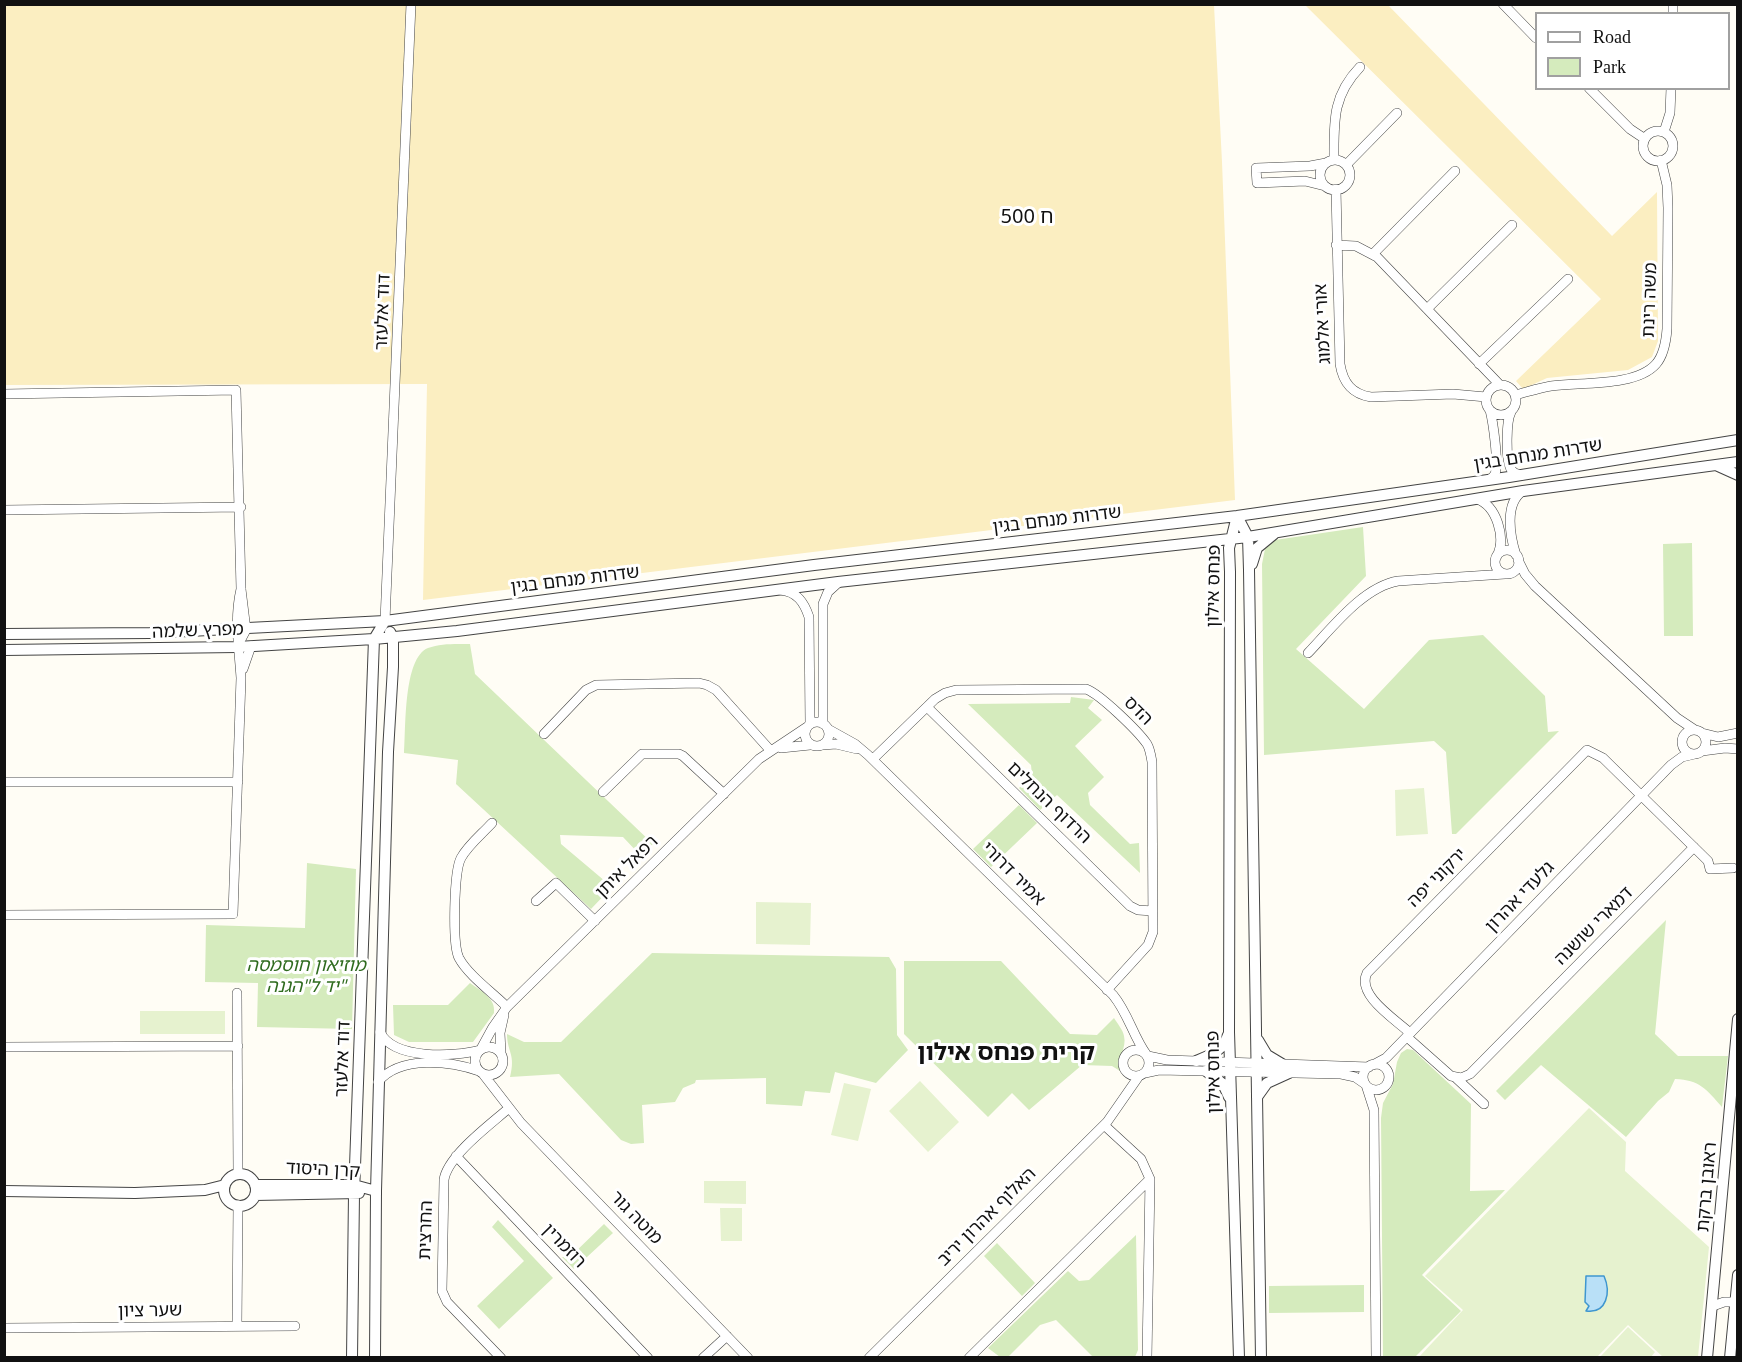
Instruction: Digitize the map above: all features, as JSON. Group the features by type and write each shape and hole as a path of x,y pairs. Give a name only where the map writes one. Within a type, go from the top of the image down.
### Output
{"street":[{"name":"דוד אלעזר","path":"375,1358 378,1082 388,752 393,667 393,638 386,621 411,4"},
{"path":"1503,4 1535,37"},
{"path":"1325,186 1320,173 1330,161 1337,104 1345,87 1360,67"},
{"path":"1590,90 1630,129 1645,139"},
{"path":"1664,132 1670,113 1671,90"},
{"path":"1346,165 1397,113"},
{"path":"1652,132 1664,132 1670,138 1672,147 1669,156 1661,160 1652,160 1646,155 1643,147 1645,139 1652,132"},
{"name":"משה רינת","path":"1515,395 1551,386 1634,376 1649,370 1660,358 1667,329 1668,208 1666,180 1661,160"},
{"path":"1330,161 1341,161 1346,165 1350,174 1348,180 1342,187 1336,189 1305,181 1257,183 1256,168 1310,166 1330,161"},
{"path":"1373,254 1455,171"},
{"name":"אורי אלמוג","path":"1336,189 1340,364 1344,380 1358,394 1371,397 1453,394 1486,397"},
{"path":"1427,309 1512,225"},
{"path":"1336,245 1356,246 1373,254 1500,385 1509,388 1515,395 1516,404 1507,422 1510,467 1514,472 1522,475"},
{"path":"1479,364 1568,279"},
{"path":"1488,480 1494,476 1496,468 1494,426 1486,404 1486,397 1491,389 1500,385"},
{"path":"4,394 237,390 242,589 242,630 237,646 241,678"},
{"path":"1490,410 1500,415 1511,412"},
{"name":"שדרות מנחם בגין","path":"386,621 825,564 1237,516 1522,475 1735,439"},
{"name":"שדרות מנחם בגין","path":"393,638 842,581 1274,534 1523,492 1737,462"},
{"path":"1715,465 1737,475"},
{"path":"1523,492 1515,498 1511,508 1512,534 1517,557 1524,574 1677,718 1698,731 1718,737 1737,733"},
{"path":"1478,499 1488,505 1496,516 1500,545 1496,559 1497,570 1521,578 1535,586"},
{"path":"4,510 241,507"},
{"name":"פנחס אילון","path":"1237,516 1248,537 1250,570 1261,1358"},
{"name":"פנחס אילון","path":"1237,516 1229,548 1229,1032 1239,1358"},
{"path":"1250,570 1257,548 1274,534"},
{"path":"1198,543 1220,549 1230,572"},
{"path":"1474,577 1489,569 1506,550 1517,557"},
{"path":"1308,653 1366,594 1381,585 1398,581 1507,574 1517,569 1517,557"},
{"path":"544,734 586,690 596,684 696,683 716,690 770,750 794,745 818,747 823,745 829,737 826,727 823,604 830,589 842,581"},
{"path":"775,590 796,595 804,604 809,617 809,725 805,737 810,745"},
{"name":"מפרץ שלמה","path":"4,634 242,630 386,621"},
{"path":"374,639 386,621"},
{"path":"393,667 398,653 411,636"},
{"name":"מפרץ שלמה","path":"4,650 251,646 393,638"},
{"name":"דוד אלעזר","path":"352,1358 354,1190 374,639"},
{"path":"4,915 233,914 241,678 251,646"},
{"name":"הדס","path":"870,756 940,696 956,690 1077,688 1088,690 1098,695 1144,740 1151,755 1153,929 1149,943 1107,990"},
{"name":"הרדוף הנחלים","path":"927,707 1130,906 1138,910 1153,910"},
{"path":"1677,718 1682,729 1684,750 1698,753 1706,741 1698,731"},
{"path":"809,725 818,722 826,727"},
{"name":"רפאל איתן","path":"481,1049 507,1007 770,750 790,740 809,725"},
{"name":"אמיר דרורי","path":"826,727 870,756 1107,990 1120,1004 1147,1055"},
{"path":"1682,740 1686,733 1698,731"},
{"name":"גלעדי אהרון","path":"1671,765 1678,754 1682,740"},
{"name":"אמיר דרורי","path":"823,745 844,746 870,756"},
{"name":"גלעדי אהרון","path":"1371,1066 1384,1060 1392,1052 1671,765 1682,757 1698,753 1725,748 1737,749"},
{"name":"ירקוני יפה","path":"1408,1035 1367,993 1364,984 1367,973 1587,750 1603,758 1641,795"},
{"path":"603,792 642,754 679,753 724,794"},
{"path":"4,782 238,782"},
{"path":"1641,795 1708,861 1710,869 1733,868"},
{"path":"492,823 466,850 459,863 454,941 458,956 464,965 507,1007 500,1033 503,1060 500,1084 503,1099"},
{"name":"דמארי שושנה","path":"1456,1078 1472,1073 1694,847"},
{"path":"536,901 556,883 595,921"},
{"path":"237,993 238,1174"},
{"name":"ראובן ברקת","path":"1707,1358 1737,1040 1737,1019"},
{"path":"1124,1097 1126,1084 1123,1062 1129,1042 1129,1023"},
{"path":"380,1032 388,1042 409,1052 458,1053 492,1047 501,1053"},
{"path":"1196,1061 1220,1049 1229,1032"},
{"path":"1256,1035 1267,1055 1286,1069"},
{"path":"1408,1035 1449,1075 1456,1078 1484,1104"},
{"path":"4,1047 238,1046"},
{"path":"481,1049 475,1059 476,1066 481,1072"},
{"path":"1125,1056 1135,1050 1167,1060 1196,1061 1230,1067 1344,1074 1355,1077 1375,1090 1384,1087"},
{"path":"1376,1358 1374,1110 1377,1098 1388,1080 1392,1052"},
{"path":"1142,1074 1149,1064 1147,1055"},
{"path":"378,1082 390,1071 406,1064 448,1064 494,1074 502,1066"},
{"path":"1371,1066 1364,1074 1374,1110"},
{"path":"1257,1098 1267,1083 1286,1069 1371,1066 1383,1067 1388,1072"},
{"path":"1125,1070 1131,1075 1160,1070 1206,1071 1230,1067"},
{"path":"1206,1071 1223,1084 1231,1100"},
{"name":"מוטה גור","path":"481,1072 509,1108 748,1358"},
{"name":"האלוף אהרון יריב","path":"869,1358 1104,1125 1142,1074"},
{"name":"החרצית","path":"501,1358 449,1304 442,1291 444,1177 449,1164 456,1156 509,1108"},
{"path":"1104,1125 1141,1159 1150,1179 1147,1358"},
{"name":"רוזמרין","path":"456,1156 648,1358"},
{"path":"238,1174 249,1176 255,1190 248,1203 238,1205 230,1202 225,1189 230,1177 238,1174"},
{"path":"969,1358 1150,1179"},
{"path":"4,1191 135,1193 225,1189"},
{"name":"קרן היסוד","path":"255,1190 376,1191"},
{"path":"237,1326 238,1205"},
{"path":"1730,1358 1737,1275"},
{"path":"1713,1306 1736,1302"},
{"name":"שער ציון","path":"4,1328 295,1326"},
{"path":"703,1358 727,1335"}],"green space":[{"path":"1363,527 1366,576 1296,649 1364,709 1429,640 1483,635 1545,696 1548,732 1559,731 1456,834 1452,834 1446,752 1434,741 1264,755 1262,564 1265,549 1275,540"},
{"path":"1692,543 1693,636 1664,636 1663,544"},
{"path":"470,644 475,674 653,844 640,855 623,837 560,835 561,844 612,887 591,909 456,784 458,760 404,753 407,695 414,665 420,654 438,645"},
{"path":"1071,697 1094,700 1088,708 1102,720 1075,746 1104,777 1088,793 1090,805 1130,844 1139,843 1140,873 1057,795 1040,810 1019,788 1032,775 1031,765 968,704 1070,703"},
{"path":"1424,788 1428,834 1396,836 1395,790"},
{"path":"1019,805 1037,823 991,867 973,849"},
{"name":"מוזיאון חוסמסה יד ל\"הגנה\"","path":"307,863 356,869 352,1029 257,1027 258,983 205,982 206,925 305,928"},
{"path":"756,902 811,903 810,945 756,944"},
{"path":"1666,920 1655,1034 1678,1056 1728,1056 1722,1107 1697,1084 1675,1079 1669,1092 1626,1137 1541,1065 1505,1100 1496,1091"},
{"path":"652,953 889,957 896,969 897,1035 908,1050 876,1083 835,1072 830,1093 805,1091 802,1106 766,1104 766,1078 696,1080 695,1083 683,1088 675,1102 642,1105 644,1143 631,1144 621,1140 559,1074 510,1077 512,1058 507,1034 524,1042 561,1042"},
{"path":"904,961 1001,961 1070,1034 1097,1035 1114,1018 1125,1040 1120,1071 1112,1066 1082,1065 1029,1110 1012,1093 988,1117 904,1034"},
{"path":"470,983 487,995 494,1008 494,1013 473,1042 409,1042 394,1035 393,1005 448,1005"},
{"path":"140,1011 225,1011 225,1034 140,1034"},
{"path":"1407,1049 1413,1050 1471,1104 1470,1191 1505,1190 1422,1275 1461,1311 1415,1357 1383,1357 1381,1118 1383,1103 1393,1084 1397,1062 1401,1053"},
{"path":"920,1081 959,1122 928,1152 889,1111"},
{"path":"844,1083 871,1089 858,1141 831,1135"},
{"path":"1589,1108 1626,1142 1625,1171 1709,1247 1698,1357 1663,1357 1628,1325 1597,1357 1418,1358 1463,1310 1425,1276"},
{"path":"704,1181 746,1181 746,1204 704,1203"},
{"path":"720,1208 742,1208 742,1241 721,1241"},
{"path":"498,1220 553,1278 499,1329 477,1306 524,1261 492,1227"},
{"path":"604,1224 613,1233 574,1269 562,1257 570,1257"},
{"path":"1136,1235 1138,1350 1135,1357 1093,1357 1056,1320 1040,1325 1008,1357 1000,1357 988,1348 1068,1271 1079,1281 1089,1280"},
{"path":"997,1243 1035,1283 1022,1296 984,1256"},
{"path":"1364,1285 1364,1312 1269,1313 1269,1286"},
{"path":"1628,1327 1655,1352 1651,1357 1600,1357"}],"sand":[{"path":"4,5 1214,5 1235,500 423,600 427,384 5,385"},
{"path":"1305,5 1388,5 1612,236 1657,192 1658,341 1652,357 1628,370 1547,378 1523,389 1516,381 1601,299"}],"water":[{"path":"1586,1276 1604,1276 1606,1282 1606,1301 1599,1309 1593,1311 1586,1311 1589,1306 1585,1302"}],"district":[{"name":"ח 500","path":"1027,217"},
{"name":"קרית פנחס אילון","path":"1006,1053"}]}
